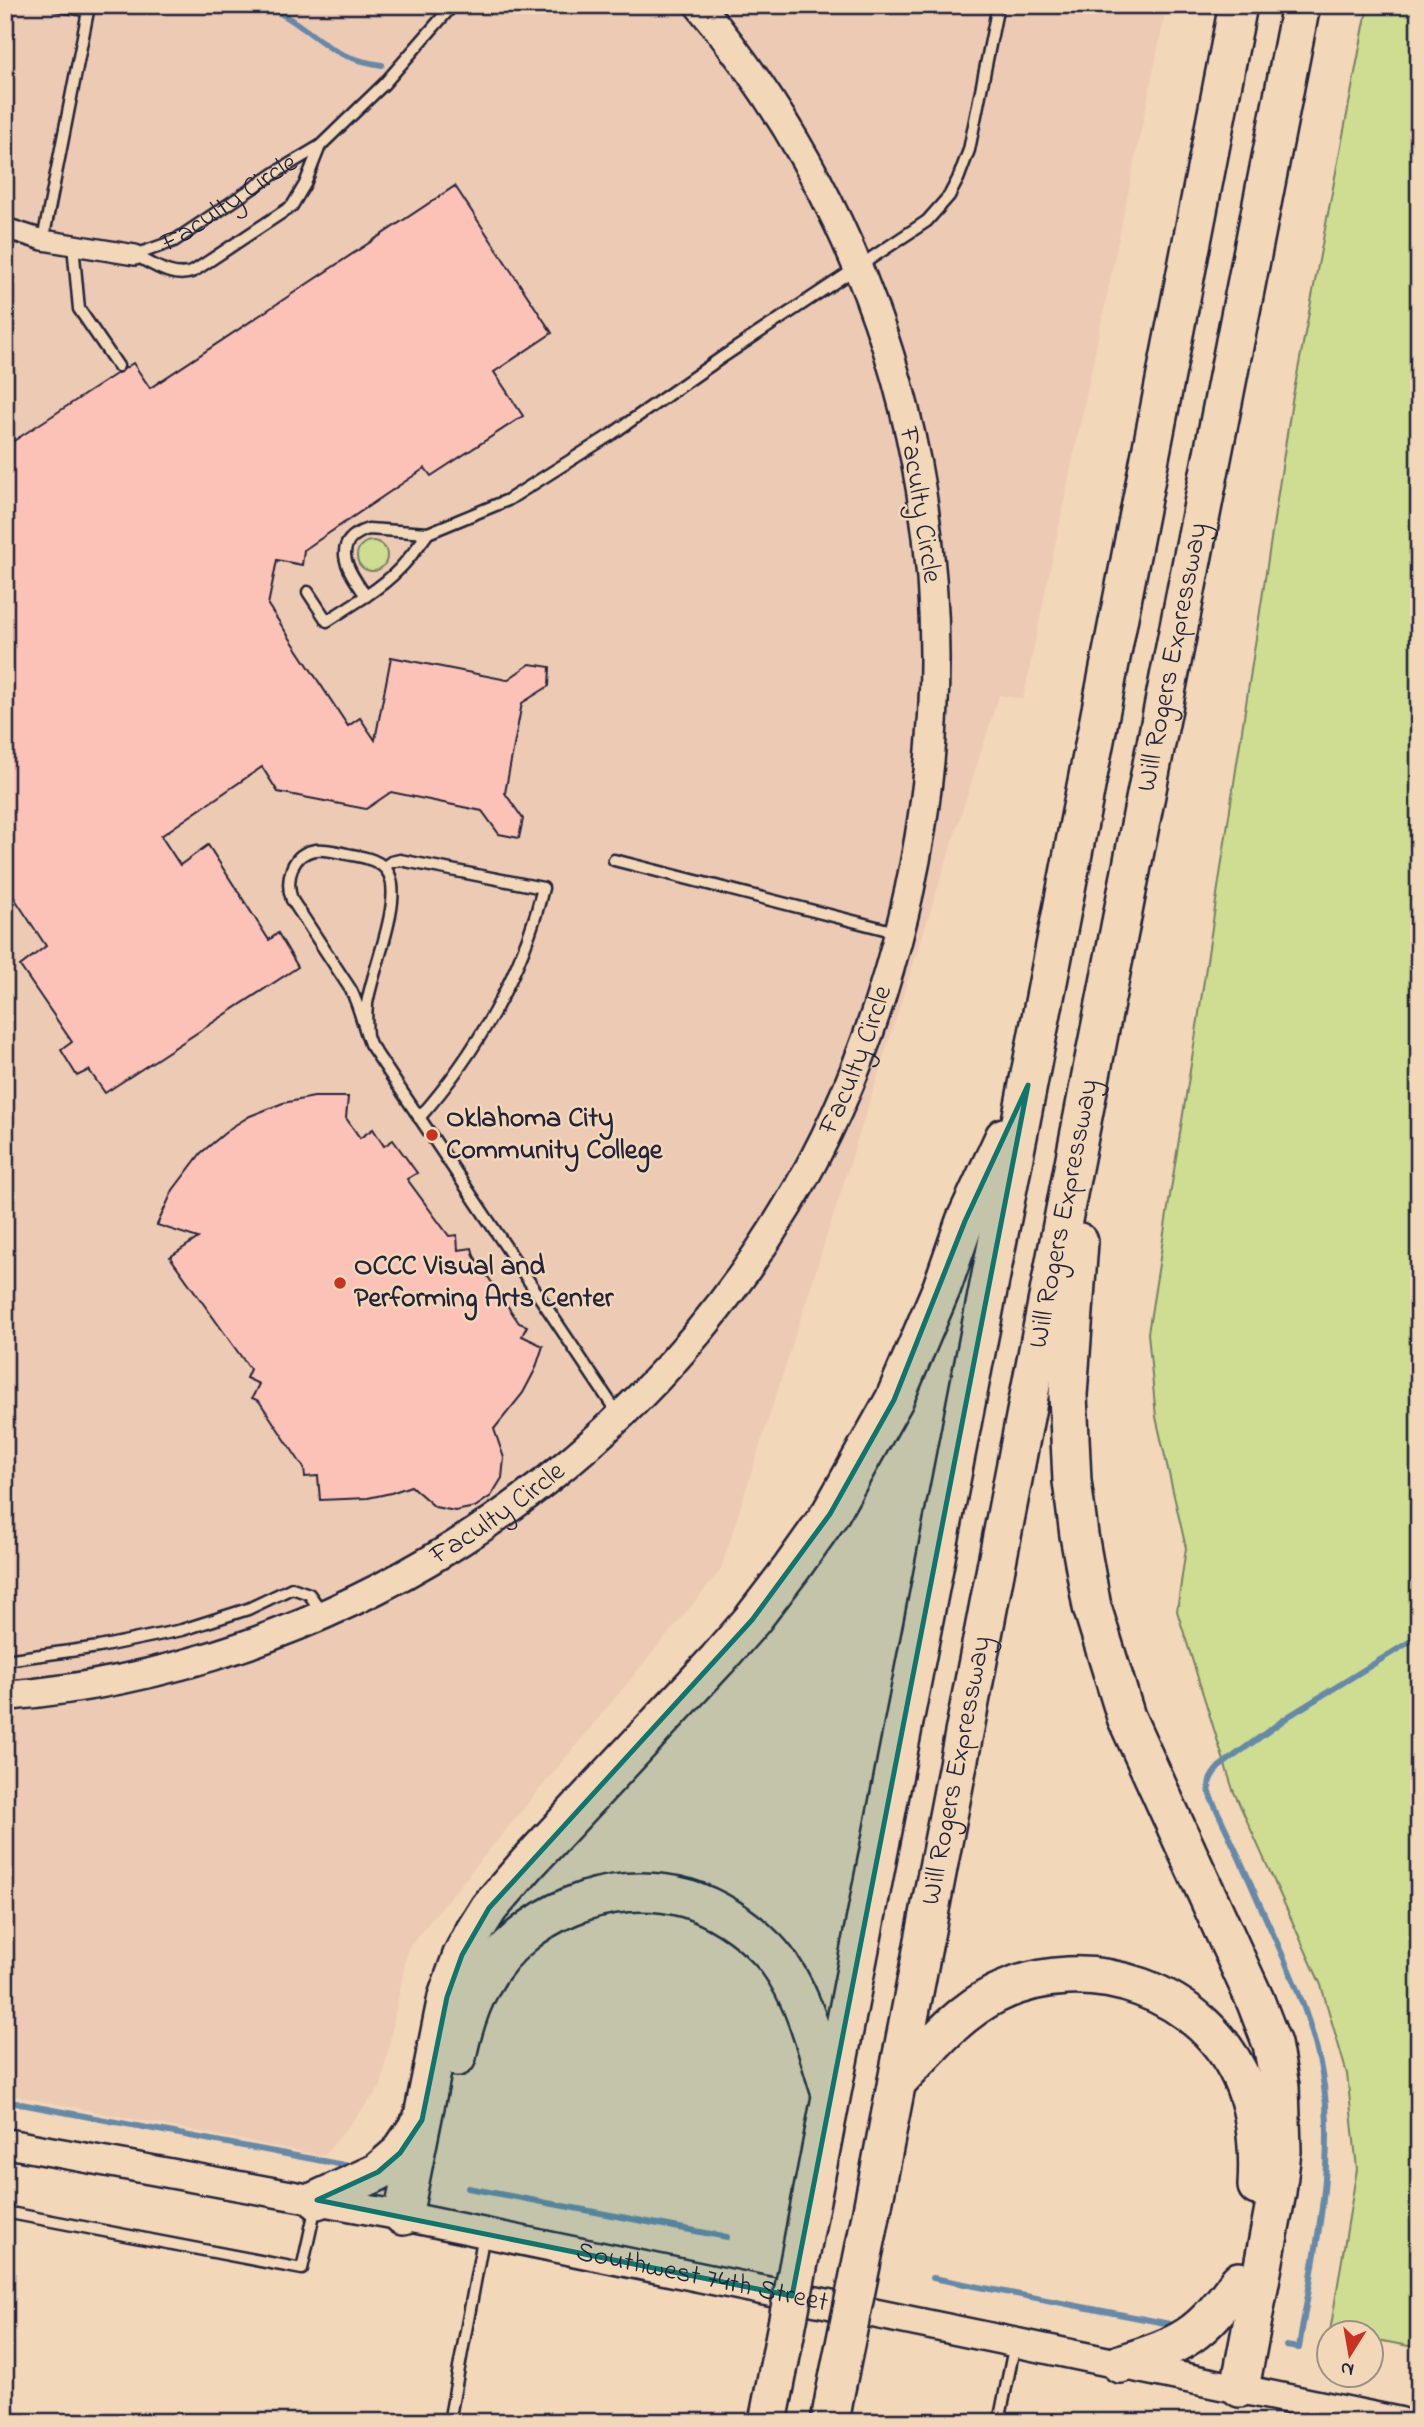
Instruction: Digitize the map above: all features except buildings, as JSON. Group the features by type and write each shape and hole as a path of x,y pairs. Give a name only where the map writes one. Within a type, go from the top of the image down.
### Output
{"highway":[{"path":"768,2422 1238,5"},
{"name":"Will Rogers Expressway","path":"832,2408 1301,5"},
{"path":"1090,1080 1068,1395 1072,1481 1092,1606 1126,1717 1255,2000 1272,2044 1280,2086 1282,2151 1278,2192 1229,2386"},
{"path":"414,2218 422,2120 447,1997 462,1955 474,1932 489,1908 528,1863 752,1620 830,1514 894,1400 938,1298 965,1221 1028,1085"},
{"path":"414,2218 468,2015 482,1983 518,1939 541,1922 581,1902 621,1893 664,1894 687,1898 730,1919 768,1950 785,1972 799,2000 831,2095"},
{"path":"897,2081 961,2018 995,1994 1015,1986 1067,1975 1121,1981 1168,1999 1193,2016 1230,2059 1245,2086 1259,2152 1257,2190 1239,2281 1229,2386"},
{"path":"317,2200 378,2172 400,2152 422,2120"},
{"path":"1120,2364 1167,2349 1194,2333 1215,2314 1239,2281"}],"street":[{"name":"Faculty Circle","path":"5,1696 95,1685 151,1673 257,1643 359,1600 460,1543 556,1474 656,1381 713,1315 788,1207 823,1143 853,1076 879,1005 900,933 928,790 934,724 935,617 922,492 889,352 857,267 813,174 775,108 726,38 699,5"},
{"name":"Faculty Circle","path":"5,228 43,240 135,255"},
{"name":"Southwest 74th Street","path":"5,2143 414,2218 1400,2422"}],"lane":[{"path":"43,240 88,11 57,5"},
{"name":"Faculty Circle","path":"135,255 174,241 320,146 384,84 453,5"},
{"path":"366,596 345,562 345,553 352,538 368,529 428,533 508,500 927,221 949,196 969,150 998,5"},
{"name":"Faculty Circle","path":"135,255 164,271 182,274 194,271 292,206 305,184 320,146"},
{"path":"73,245 79,309 118,366"},
{"path":"308,592 327,621 390,580 401,570 428,533"},
{"path":"367,1036 367,1003 392,901 390,875 384,867 367,858 327,850 307,852 295,862 289,881 292,900 351,990 367,1036 370,1044 620,1417"},
{"path":"384,867 400,859 543,888 537,912 510,977 481,1033 454,1077 419,1118"},
{"path":"614,860 900,933"},
{"path":"5,1660 100,1647 181,1630 248,1609 292,1588 304,1590 309,1594 324,1616"},
{"path":"5,2212 302,2269 317,2200"},
{"path":"449,2422 485,2233"},
{"path":"999,2422 1015,2342"}],"highlighted area":[{"path":"1028,1085 792,2296 317,2200 378,2172 400,2153 422,2120 447,1997 462,1955 489,1908 752,1620 830,1514 894,1400 965,1221"}],"shaded area":[{"name":"Oklahoma City Community College","path":"5,5 1167,5 1023,699 999,695 720,1571 408,1948 381,2086 324,2156 5,2094"}],"green space":[{"path":"1368,5 1419,5 1419,2348 1386,2342 1386,2318 1332,2318 1357,2169 1347,2074 1321,1985 1233,1790 1177,1611 1186,1548 1156,1417 1148,1333 1292,401"},
{"path":"372,541 383,545 387,556 383,567 372,571 361,567 357,556 361,545"}],"waterway":[{"path":"259,5 286,17 338,52 382,65"},
{"path":"1286,2346 1299,2348 1319,2227 1327,2135 1323,2080 1304,2007 1211,1798 1210,1781 1219,1767 1289,1716 1419,1636"},
{"path":"5,2101 349,2166"},
{"path":"468,2188 727,2237"},
{"path":"933,2278 1170,2324"}],"place":[{"name":"Oklahoma City Community College","path":"432,1135"},
{"name":"OCCC Visual and Performing Arts Center","path":"340,1283"}]}
